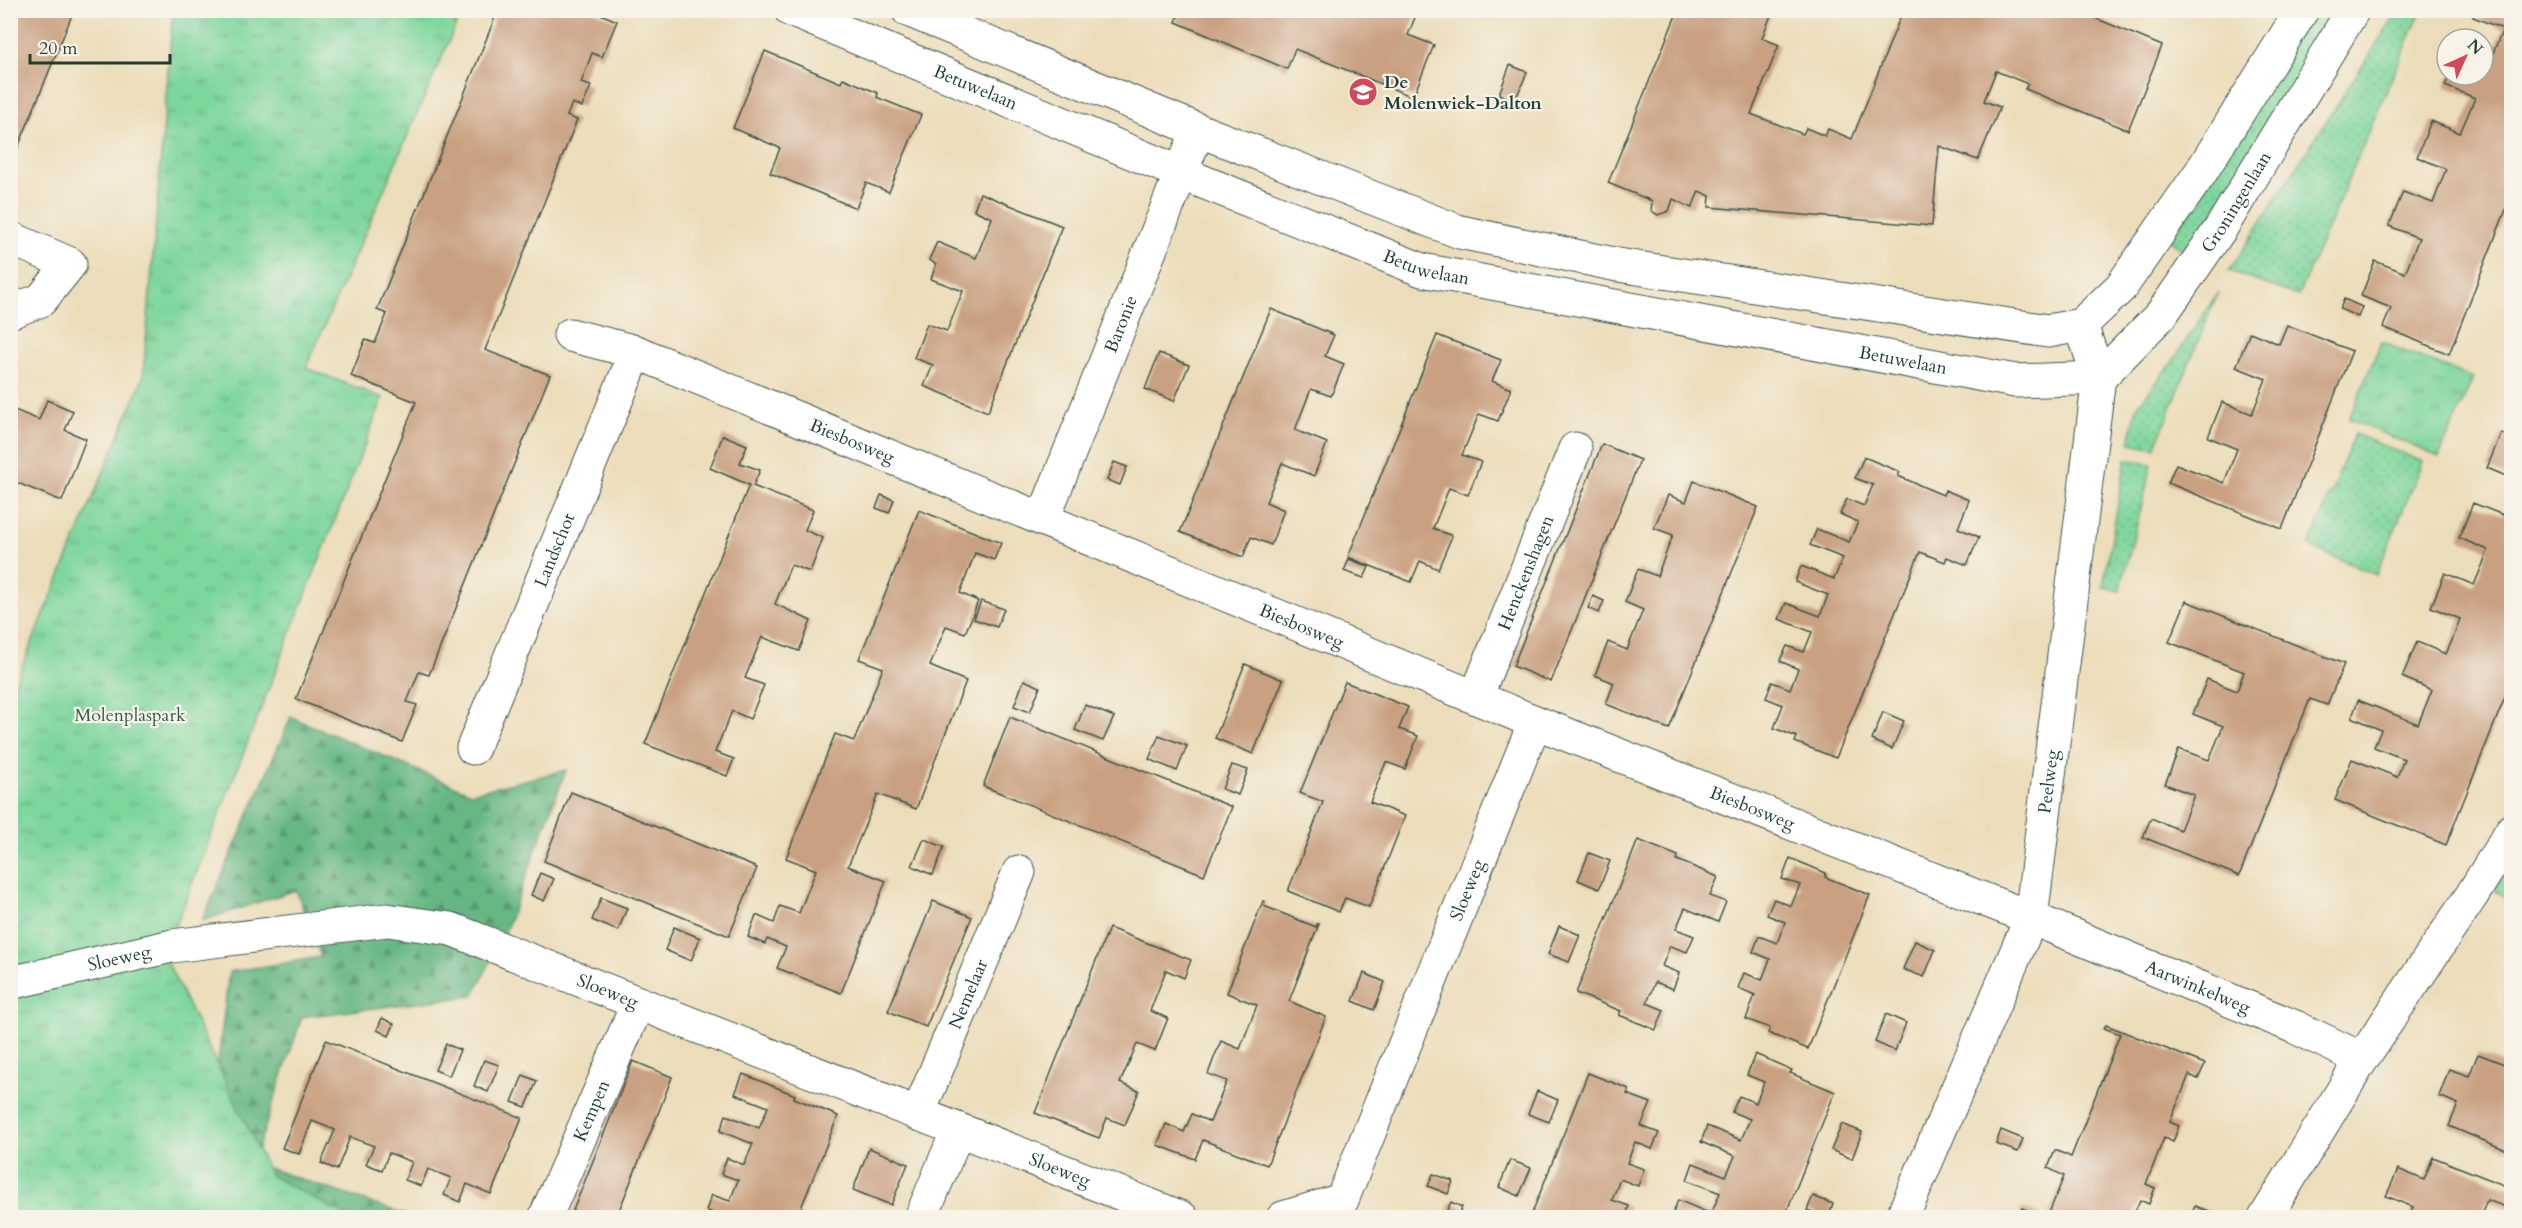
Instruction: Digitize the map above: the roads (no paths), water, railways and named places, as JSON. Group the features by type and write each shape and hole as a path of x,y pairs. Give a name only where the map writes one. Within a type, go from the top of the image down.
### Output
{"street":[{"name":"Betuwelaan","path":"791,10 836,19 1181,173 1422,270 2015,381 2099,378"},
{"path":"908,10 1198,130 1460,232 1618,265 2049,331 2081,325 2121,287 2201,172 2302,10"},
{"name":"Groningenlaan","path":"2099,378 2161,315 2221,228 2353,10"},
{"name":"Baronie","path":"1043,519 1198,130"},
{"path":"10,238 70,264 41,300 10,312"},
{"name":"Peelweg","path":"1902,1218 2031,918 2099,378 2081,325"},
{"name":"Biesbosweg","path":"570,335 636,352 1535,722 2031,918"},
{"name":"Landschot","path":"474,748 636,352"},
{"name":"Henckenshagen","path":"1476,697 1575,449"},
{"name":"Sloeweg","path":"1283,1218 1350,1209 1535,722"},
{"path":"2265,1218 2362,1059 2472,895 2511,830"},
{"name":"Nemelaar","path":"918,1114 1019,872"},
{"name":"Aarwinkelweg","path":"2031,918 2295,1027 2362,1059"},
{"name":"Sloeweg","path":"10,983 172,946 387,920 451,929 1182,1218"},
{"name":"Kempen","path":"545,1218 638,1003"},
{"path":"921,1218 958,1130"}],"place":[{"name":"De Molenwiek-Dalton","path":"1363,92"}],"park label":[{"name":"Molenplaspark","path":"130,715"}]}
